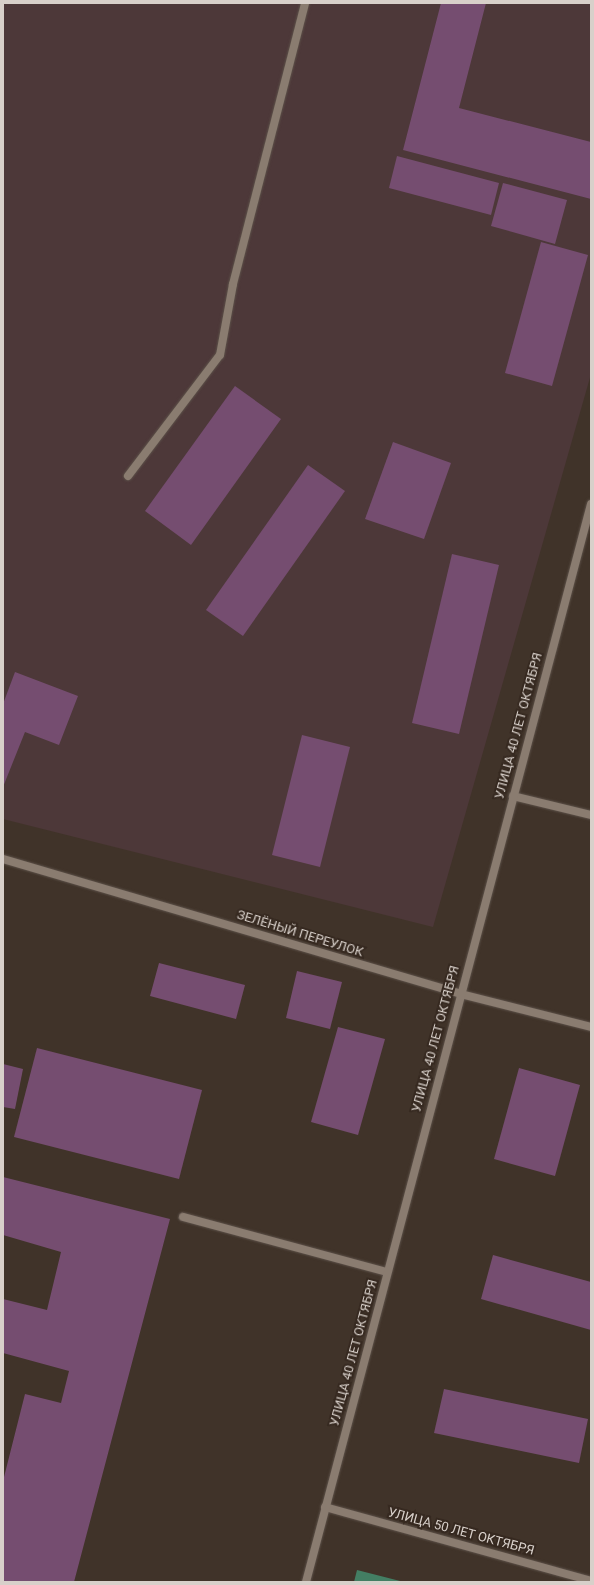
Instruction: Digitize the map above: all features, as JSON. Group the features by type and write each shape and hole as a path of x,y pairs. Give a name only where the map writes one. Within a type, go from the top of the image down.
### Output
{"street":[{"path":"128,476 220,355 235,277 305,3"},
{"name":"УЛИЦА 40 ЛЕТ ОКТЯБРЯ","path":"306,1582 460,994 591,504"},
{"path":"513,796 591,815"},
{"name":"ЗЕЛЁНЫЙ ПЕРЕУЛОК","path":"3,859 460,994 591,1027"},
{"path":"183,1217 387,1272"},
{"name":"УЛИЦА 50 ЛЕТ ОКТЯБРЯ","path":"325,1507 591,1580"}],"shaded area":[{"path":"3,3 591,3 591,374 433,927 3,819"}],"green space":[{"path":"357,1570 404,1582 354,1582"}],"building":[{"path":"441,3 486,3 459,108 591,142 591,199 403,150"},
{"path":"397,156 499,183 491,215 389,188"},
{"path":"503,183 567,200 555,244 491,226"},
{"path":"541,242 588,255 552,386 505,373"},
{"path":"235,386 281,419 191,545 145,511"},
{"path":"393,442 451,463 424,539 365,519"},
{"path":"308,465 345,491 243,636 206,610"},
{"path":"452,554 499,565 459,734 412,723"},
{"path":"15,672 78,696 59,745 25,732 3,787 3,704"},
{"path":"302,735 350,747 320,867 272,855"},
{"path":"159,963 245,985 236,1019 150,996"},
{"path":"297,971 342,982 330,1029 286,1018"},
{"path":"338,1027 385,1039 358,1135 311,1122"},
{"path":"37,1048 202,1090 179,1179 14,1137"},
{"path":"3,1064 23,1069 15,1109 3,1107"},
{"path":"519,1068 580,1085 555,1176 494,1159"},
{"path":"3,1177 170,1219 74,1582 3,1582 3,1481 25,1394 61,1403 69,1371 3,1353 3,1299 47,1310 61,1252 3,1235"},
{"path":"493,1255 591,1282 591,1330 481,1299"},
{"path":"444,1389 588,1419 579,1463 434,1433"}]}
